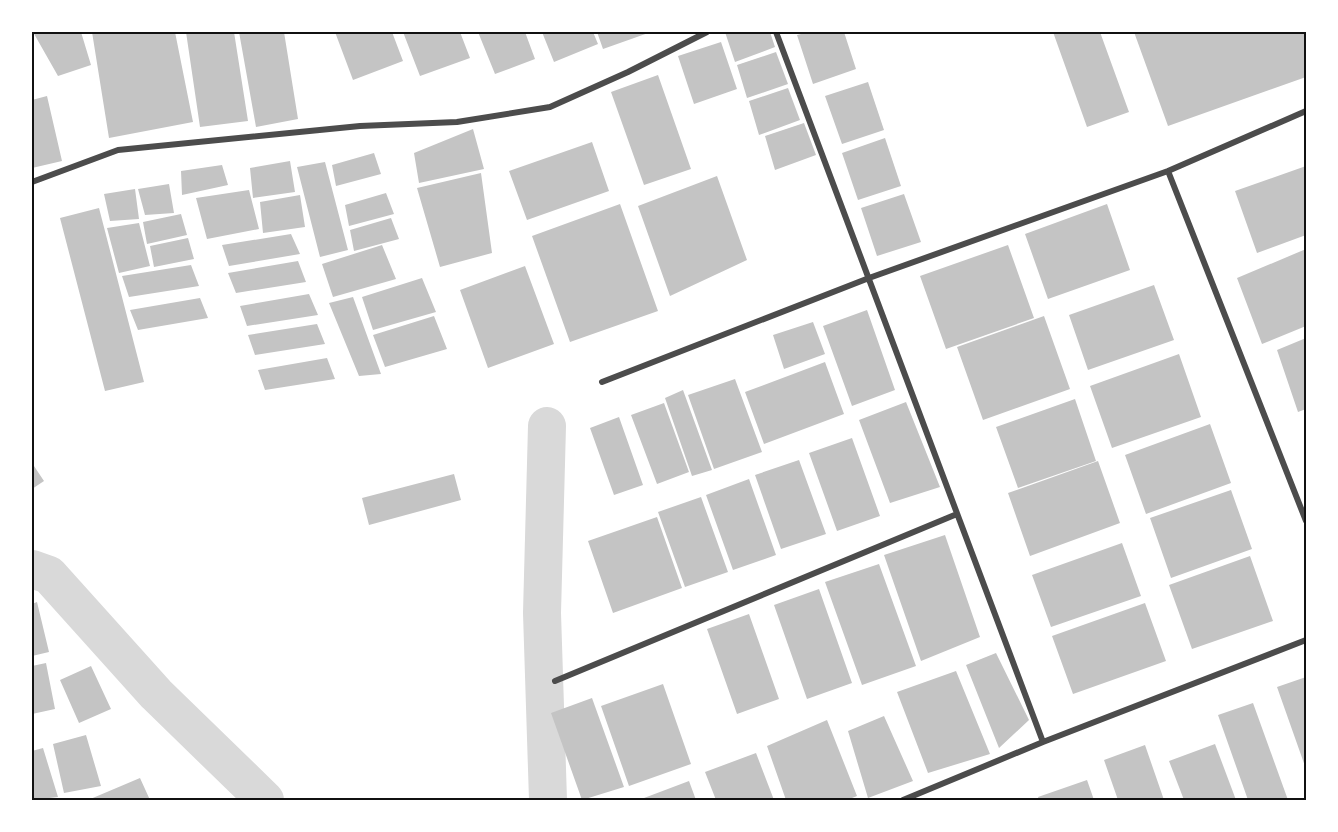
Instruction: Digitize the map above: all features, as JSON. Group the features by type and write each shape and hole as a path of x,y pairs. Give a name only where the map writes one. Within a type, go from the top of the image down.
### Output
{"street":[{"path":"32,182 118,150 360,126 457,122 550,107 628,72 707,32"},
{"path":"776,32 1043,742"},
{"path":"602,382 869,278 1168,171 1306,111"},
{"path":"1168,171 1306,521"},
{"path":"555,681 957,514"},
{"path":"903,801 1043,742 1306,640"}],"building":[{"path":"33,32 81,32 91,65 58,76"},
{"path":"92,32 175,32 193,122 109,138"},
{"path":"186,32 234,32 248,121 200,127"},
{"path":"239,32 284,32 298,119 256,127"},
{"path":"335,32 392,32 403,61 353,80"},
{"path":"403,32 460,32 470,58 420,76"},
{"path":"478,32 525,32 535,59 495,74"},
{"path":"542,32 593,32 598,44 554,62"},
{"path":"597,32 651,32 603,49"},
{"path":"725,32 770,32 775,47 735,62"},
{"path":"809,32 844,32 856,69 813,84 797,35"},
{"path":"1053,32 1100,32 1129,112 1087,127"},
{"path":"1134,32 1306,32 1306,77 1168,126"},
{"path":"721,42 737,89 694,104 678,56"},
{"path":"776,52 788,84 747,98 737,65"},
{"path":"658,75 691,169 644,185 611,92"},
{"path":"868,82 884,130 842,144 825,96"},
{"path":"788,88 800,120 759,135 749,101"},
{"path":"47,96 62,161 32,168 32,100"},
{"path":"804,123 816,155 775,170 765,136"},
{"path":"473,129 484,169 419,183 414,153"},
{"path":"885,138 901,186 858,200 842,153"},
{"path":"592,142 609,191 527,220 509,171"},
{"path":"374,153 381,174 336,186 332,165"},
{"path":"290,161 295,192 253,198 250,168"},
{"path":"325,162 348,250 320,257 297,167"},
{"path":"222,165 228,185 182,195 181,171"},
{"path":"1306,166 1306,235 1257,253 1235,191"},
{"path":"481,173 492,253 440,267 417,188"},
{"path":"717,176 747,260 670,296 638,206"},
{"path":"169,184 174,213 145,215 138,189"},
{"path":"135,189 139,219 110,221 104,194"},
{"path":"249,190 259,229 207,239 196,198"},
{"path":"386,193 394,214 349,226 345,205"},
{"path":"904,194 921,242 877,256 861,208"},
{"path":"300,195 305,227 263,233 260,202"},
{"path":"620,204 658,311 570,342 532,236"},
{"path":"1107,204 1130,270 1048,299 1025,234"},
{"path":"99,208 144,382 105,391 60,218"},
{"path":"181,214 187,235 147,244 143,222"},
{"path":"391,218 399,239 354,251 350,230"},
{"path":"139,223 150,266 119,273 107,228"},
{"path":"291,234 300,254 229,266 222,245"},
{"path":"188,238 194,259 154,267 150,246"},
{"path":"382,245 396,279 333,297 322,264"},
{"path":"1008,245 1034,318 946,349 920,276"},
{"path":"1306,249 1306,326 1262,344 1237,278"},
{"path":"298,261 306,282 236,293 228,273"},
{"path":"191,265 199,286 129,297 122,276"},
{"path":"525,266 554,344 488,368 460,290"},
{"path":"422,278 436,312 373,330 362,297"},
{"path":"1154,285 1174,340 1088,370 1069,315"},
{"path":"309,294 318,315 247,326 240,306"},
{"path":"353,297 381,374 359,376 329,303"},
{"path":"200,298 208,318 138,330 130,310"},
{"path":"867,310 895,390 852,406 823,326"},
{"path":"434,316 447,349 385,367 373,335"},
{"path":"1044,316 1070,389 983,420 957,347"},
{"path":"813,322 825,354 784,369 773,335"},
{"path":"317,324 325,344 255,355 248,335"},
{"path":"1306,338 1306,409 1298,412 1277,350"},
{"path":"1179,354 1201,417 1112,448 1090,386"},
{"path":"327,358 335,379 265,390 258,370"},
{"path":"825,362 844,414 764,444 745,392"},
{"path":"735,379 762,452 714,469 688,395"},
{"path":"683,390 712,470 692,476 665,398"},
{"path":"1075,399 1096,461 1018,488 996,427"},
{"path":"906,402 940,487 890,503 859,420"},
{"path":"664,403 689,472 657,484 631,415"},
{"path":"619,417 643,485 614,495 590,428"},
{"path":"1210,424 1231,483 1146,514 1125,455"},
{"path":"852,438 880,516 837,531 809,453"},
{"path":"799,460 826,534 781,549 755,475"},
{"path":"1098,461 1120,523 1030,556 1008,493"},
{"path":"32,463 44,481 32,489"},
{"path":"454,474 461,500 369,525 362,498"},
{"path":"749,479 776,555 733,570 706,495"},
{"path":"1231,490 1252,549 1171,578 1150,518"},
{"path":"701,497 728,572 685,587 658,512"},
{"path":"657,517 682,588 613,613 588,541"},
{"path":"945,535 980,637 921,661 884,555"},
{"path":"1122,543 1141,596 1051,627 1032,575"},
{"path":"1250,556 1273,621 1192,649 1169,585"},
{"path":"879,564 916,666 862,685 825,582"},
{"path":"819,589 852,683 807,699 774,605"},
{"path":"37,602 49,652 32,656 32,604"},
{"path":"1145,603 1166,661 1073,694 1052,636"},
{"path":"749,614 779,699 737,714 707,629"},
{"path":"996,653 1029,720 999,748 966,665"},
{"path":"46,663 55,709 32,714 32,666"},
{"path":"91,666 111,709 79,723 60,680"},
{"path":"956,671 990,754 928,773 897,692"},
{"path":"1306,677 1306,769 1277,687"},
{"path":"663,684 691,764 629,786 601,706"},
{"path":"592,698 624,787 582,800 551,713"},
{"path":"1253,703 1288,800 1248,800 1218,715"},
{"path":"884,716 913,781 868,798 848,731"},
{"path":"827,720 857,796 847,800 786,800 767,746"},
{"path":"86,735 101,786 64,793 53,744"},
{"path":"1215,744 1236,800 1184,800 1169,761"},
{"path":"1145,745 1164,800 1118,800 1104,760"},
{"path":"43,748 58,797 32,800 32,751"},
{"path":"756,753 774,800 716,800 705,772"},
{"path":"140,778 150,800 88,800"},
{"path":"1087,780 1094,800 1039,800 1038,797"},
{"path":"689,781 696,800 645,800 644,798"}],"waterway":[{"path":"547,426 542,613 548,800"},
{"path":"32,569 49,575 156,694 265,800"}]}
